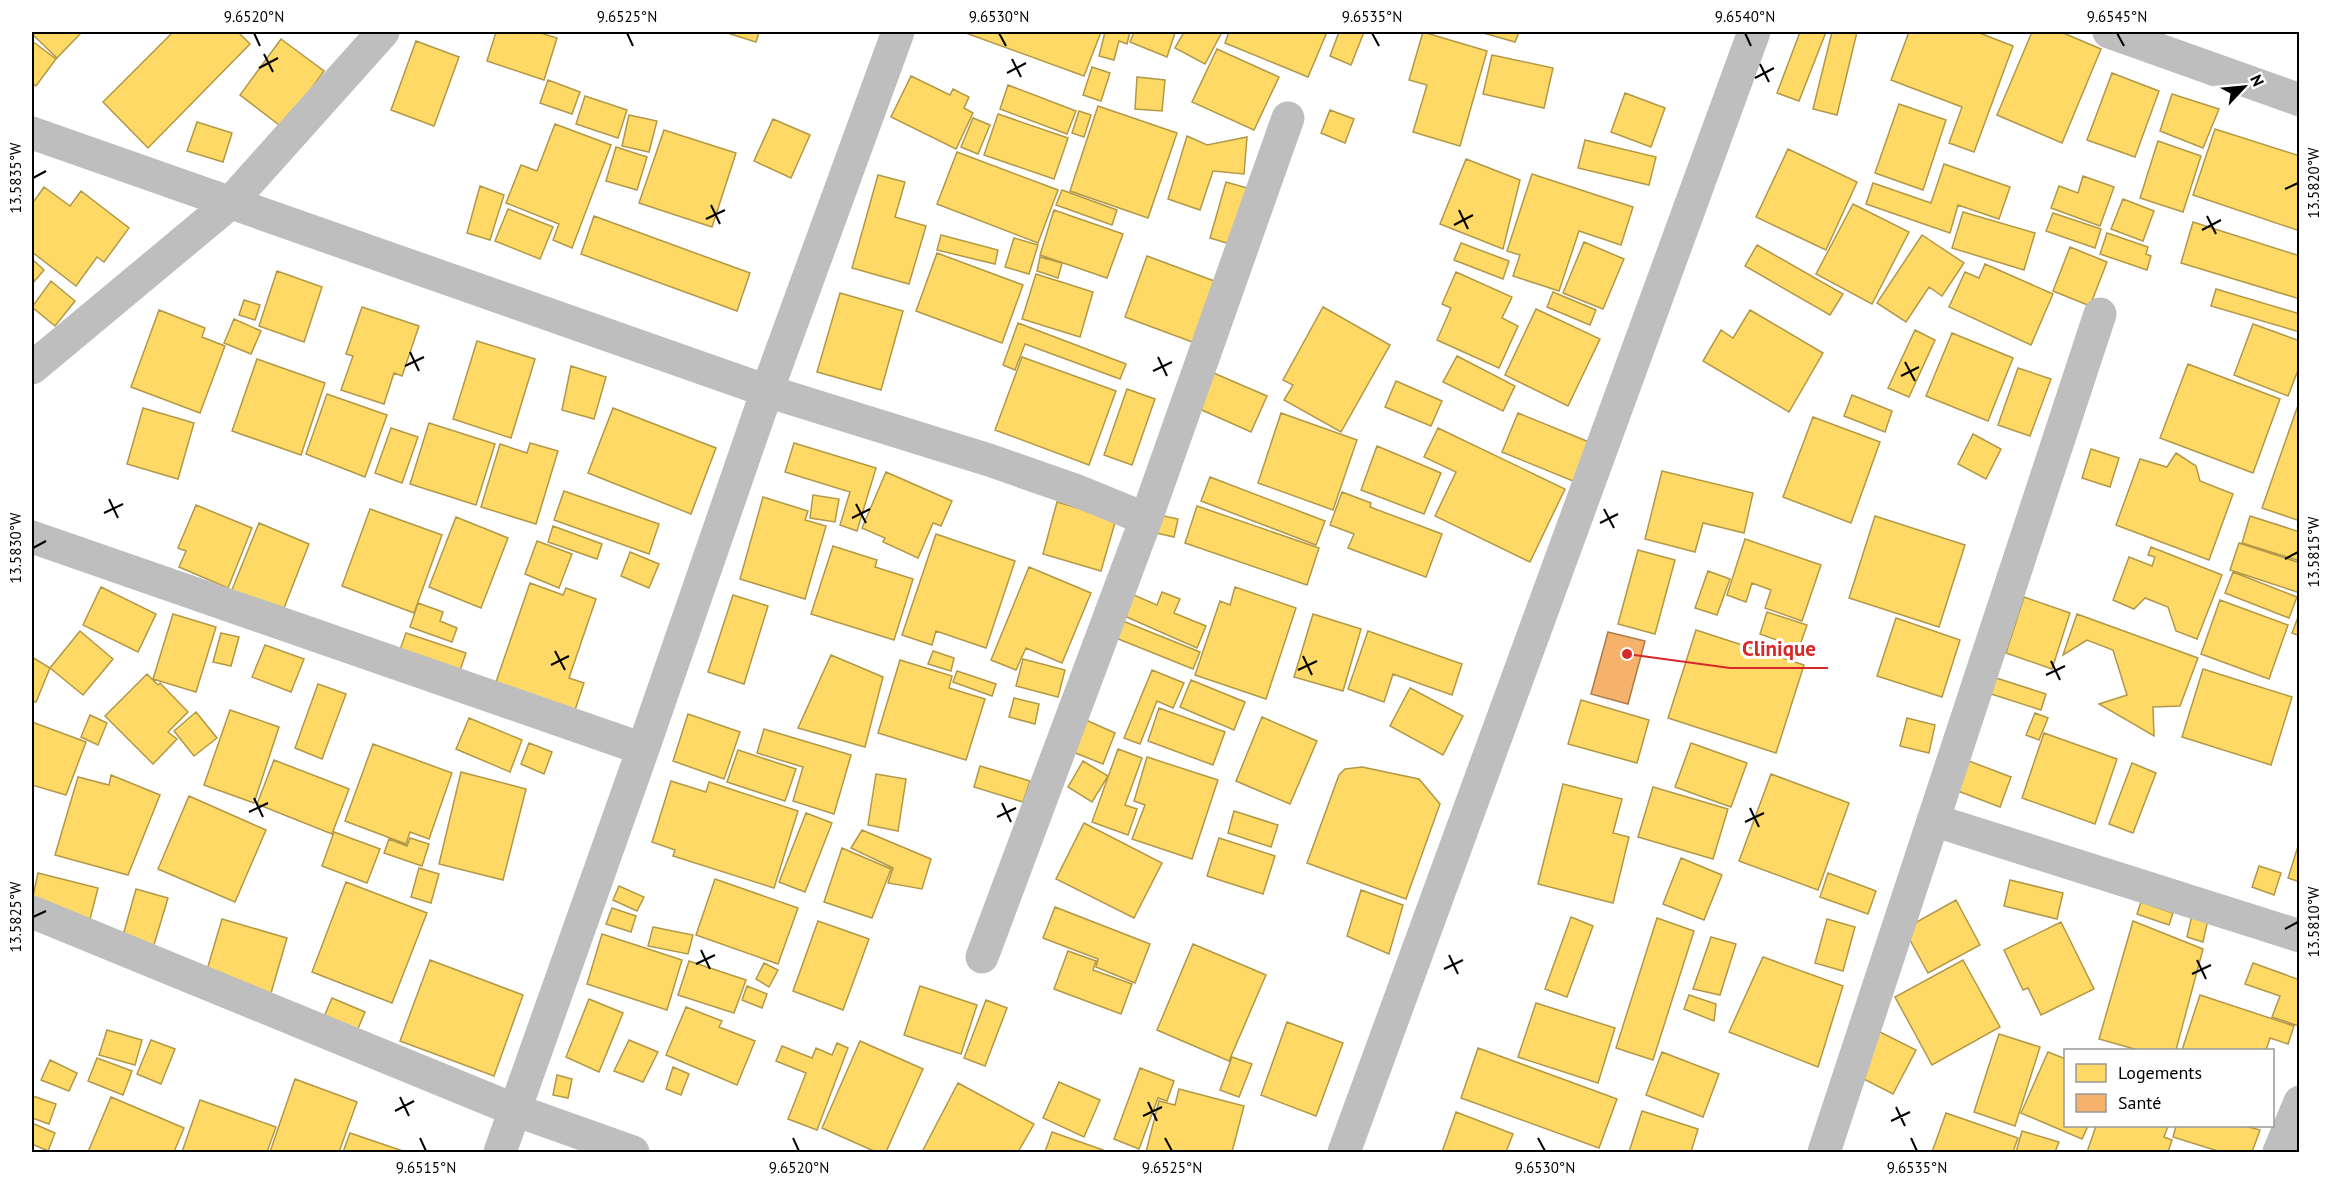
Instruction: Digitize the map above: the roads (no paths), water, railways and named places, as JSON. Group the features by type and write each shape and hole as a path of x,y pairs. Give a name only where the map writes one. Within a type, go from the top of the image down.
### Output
{"street":[{"path":"32,368 229,204 383,32"},
{"path":"500,1152 644,749 767,392 898,32"},
{"path":"1344,1152 1754,32"},
{"path":"2109,32 2300,100"},
{"path":"982,957 1146,519 1288,118"},
{"path":"32,134 767,392 1075,490 1146,519"},
{"path":"1824,1152 2100,314"},
{"path":"32,537 644,749"},
{"path":"1933,820 2300,936"},
{"path":"32,912 515,1110 633,1152"},
{"path":"2279,1152 2300,1102"}],"place":[{"name":"Clinique","path":"1627,654"}]}
